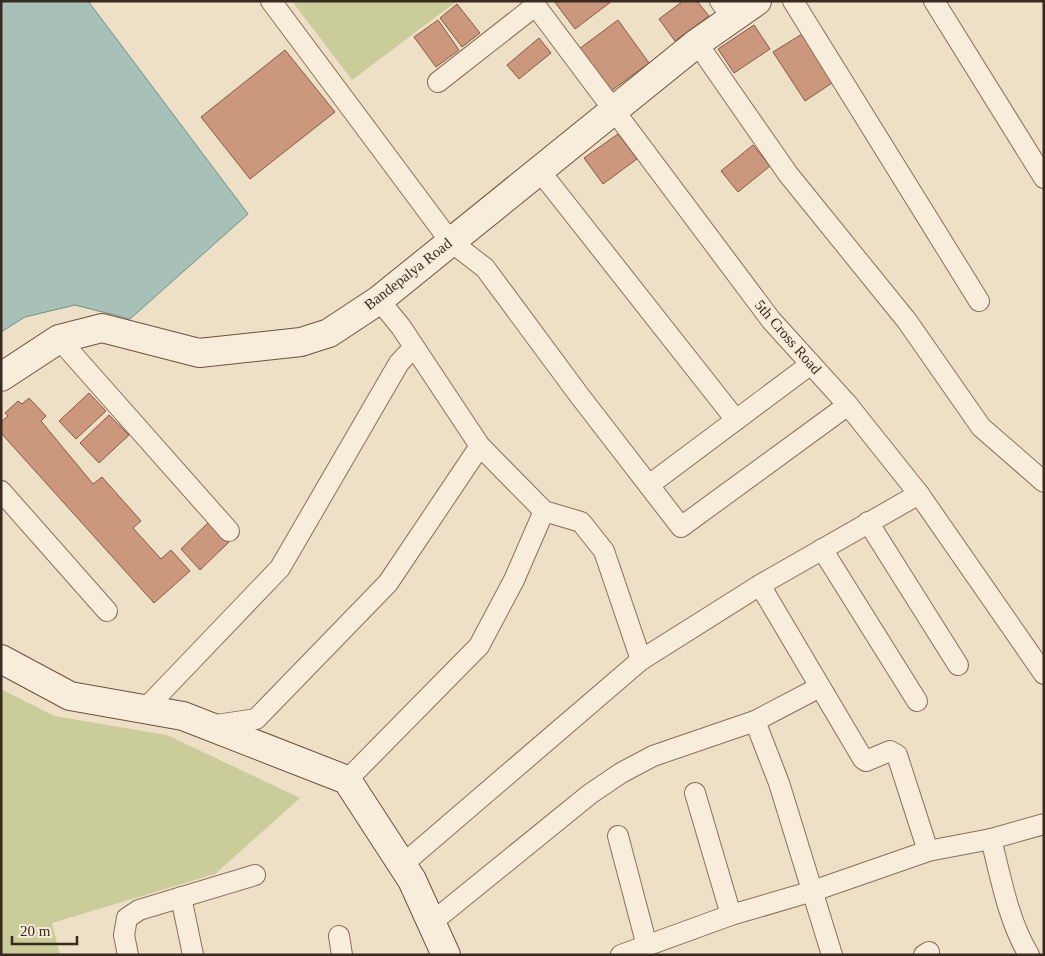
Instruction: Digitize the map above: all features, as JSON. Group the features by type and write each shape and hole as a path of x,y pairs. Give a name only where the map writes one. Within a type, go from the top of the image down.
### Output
{"street":[{"path":"272,1 450,241 485,268 578,395 681,528 848,405"},
{"name":"Bandepalya Road","path":"1,377 59,339 102,328 199,353 300,342 329,332 378,300 613,111 696,43 726,9 757,1"},
{"path":"793,1 979,301"},
{"path":"934,1 1044,178"},
{"path":"438,82 533,4"},
{"name":"5th Cross Road","path":"533,4 771,320 848,405 919,494 1044,674"},
{"path":"696,43 788,174 907,321 981,427 1044,482"},
{"path":"539,170 736,420"},
{"path":"378,300 401,327 480,446 544,511 581,522 604,552 641,660"},
{"path":"59,339 229,531"},
{"path":"145,709 280,568 399,363 414,347"},
{"path":"648,485 811,364"},
{"path":"210,726 256,719 388,583 480,446"},
{"path":"1,491 107,611"},
{"path":"402,865 641,660 760,585 919,494"},
{"path":"347,780 478,646 514,580 544,511"},
{"path":"868,522 958,665"},
{"path":"822,549 917,701"},
{"path":"760,585 862,759 866,761 890,751 897,754 928,851"},
{"path":"1,659 70,696 183,716 347,780 412,880 446,955"},
{"path":"431,923 590,794 621,773 653,756 755,721 820,687"},
{"path":"755,721 779,783 832,955"},
{"path":"696,793 731,914"},
{"path":"621,955 731,914 813,891 928,851 991,839 1044,824"},
{"path":"618,836 647,946"},
{"path":"991,839 1013,922 1019,938 1029,955"},
{"path":"128,955 124,935 127,918 139,910 255,875"},
{"path":"181,897 193,955"}],"green space":[{"path":"292,1 457,1 352,80"},
{"path":"1,689 54,716 167,735 300,798 215,874 52,923 60,955 1,955"}],"water":[{"path":"1,1 88,1 248,214 130,319 75,305 25,317 1,332"}],"building":[{"path":"554,1 612,1 575,29"},
{"path":"683,1 697,1 709,16 675,41 659,19"},
{"path":"457,4 480,33 462,47 440,18"},
{"path":"438,20 459,50 436,67 414,37"},
{"path":"618,20 649,63 611,91 579,49"},
{"path":"754,25 770,49 734,73 718,49"},
{"path":"807,31 838,79 805,101 773,52"},
{"path":"539,38 551,53 519,79 507,65"},
{"path":"285,50 335,112 250,179 201,117"},
{"path":"618,134 637,159 603,184 584,158"},
{"path":"753,145 770,166 738,192 721,171"},
{"path":"89,393 106,411 76,439 59,421"},
{"path":"29,398 46,416 41,421 93,484 102,477 141,521 133,528 161,559 171,550 190,571 154,603 1,433 1,422 8,416 5,413 18,401 22,404"},
{"path":"109,415 129,435 99,463 80,443"},
{"path":"210,521 229,542 200,570 181,549"}]}
